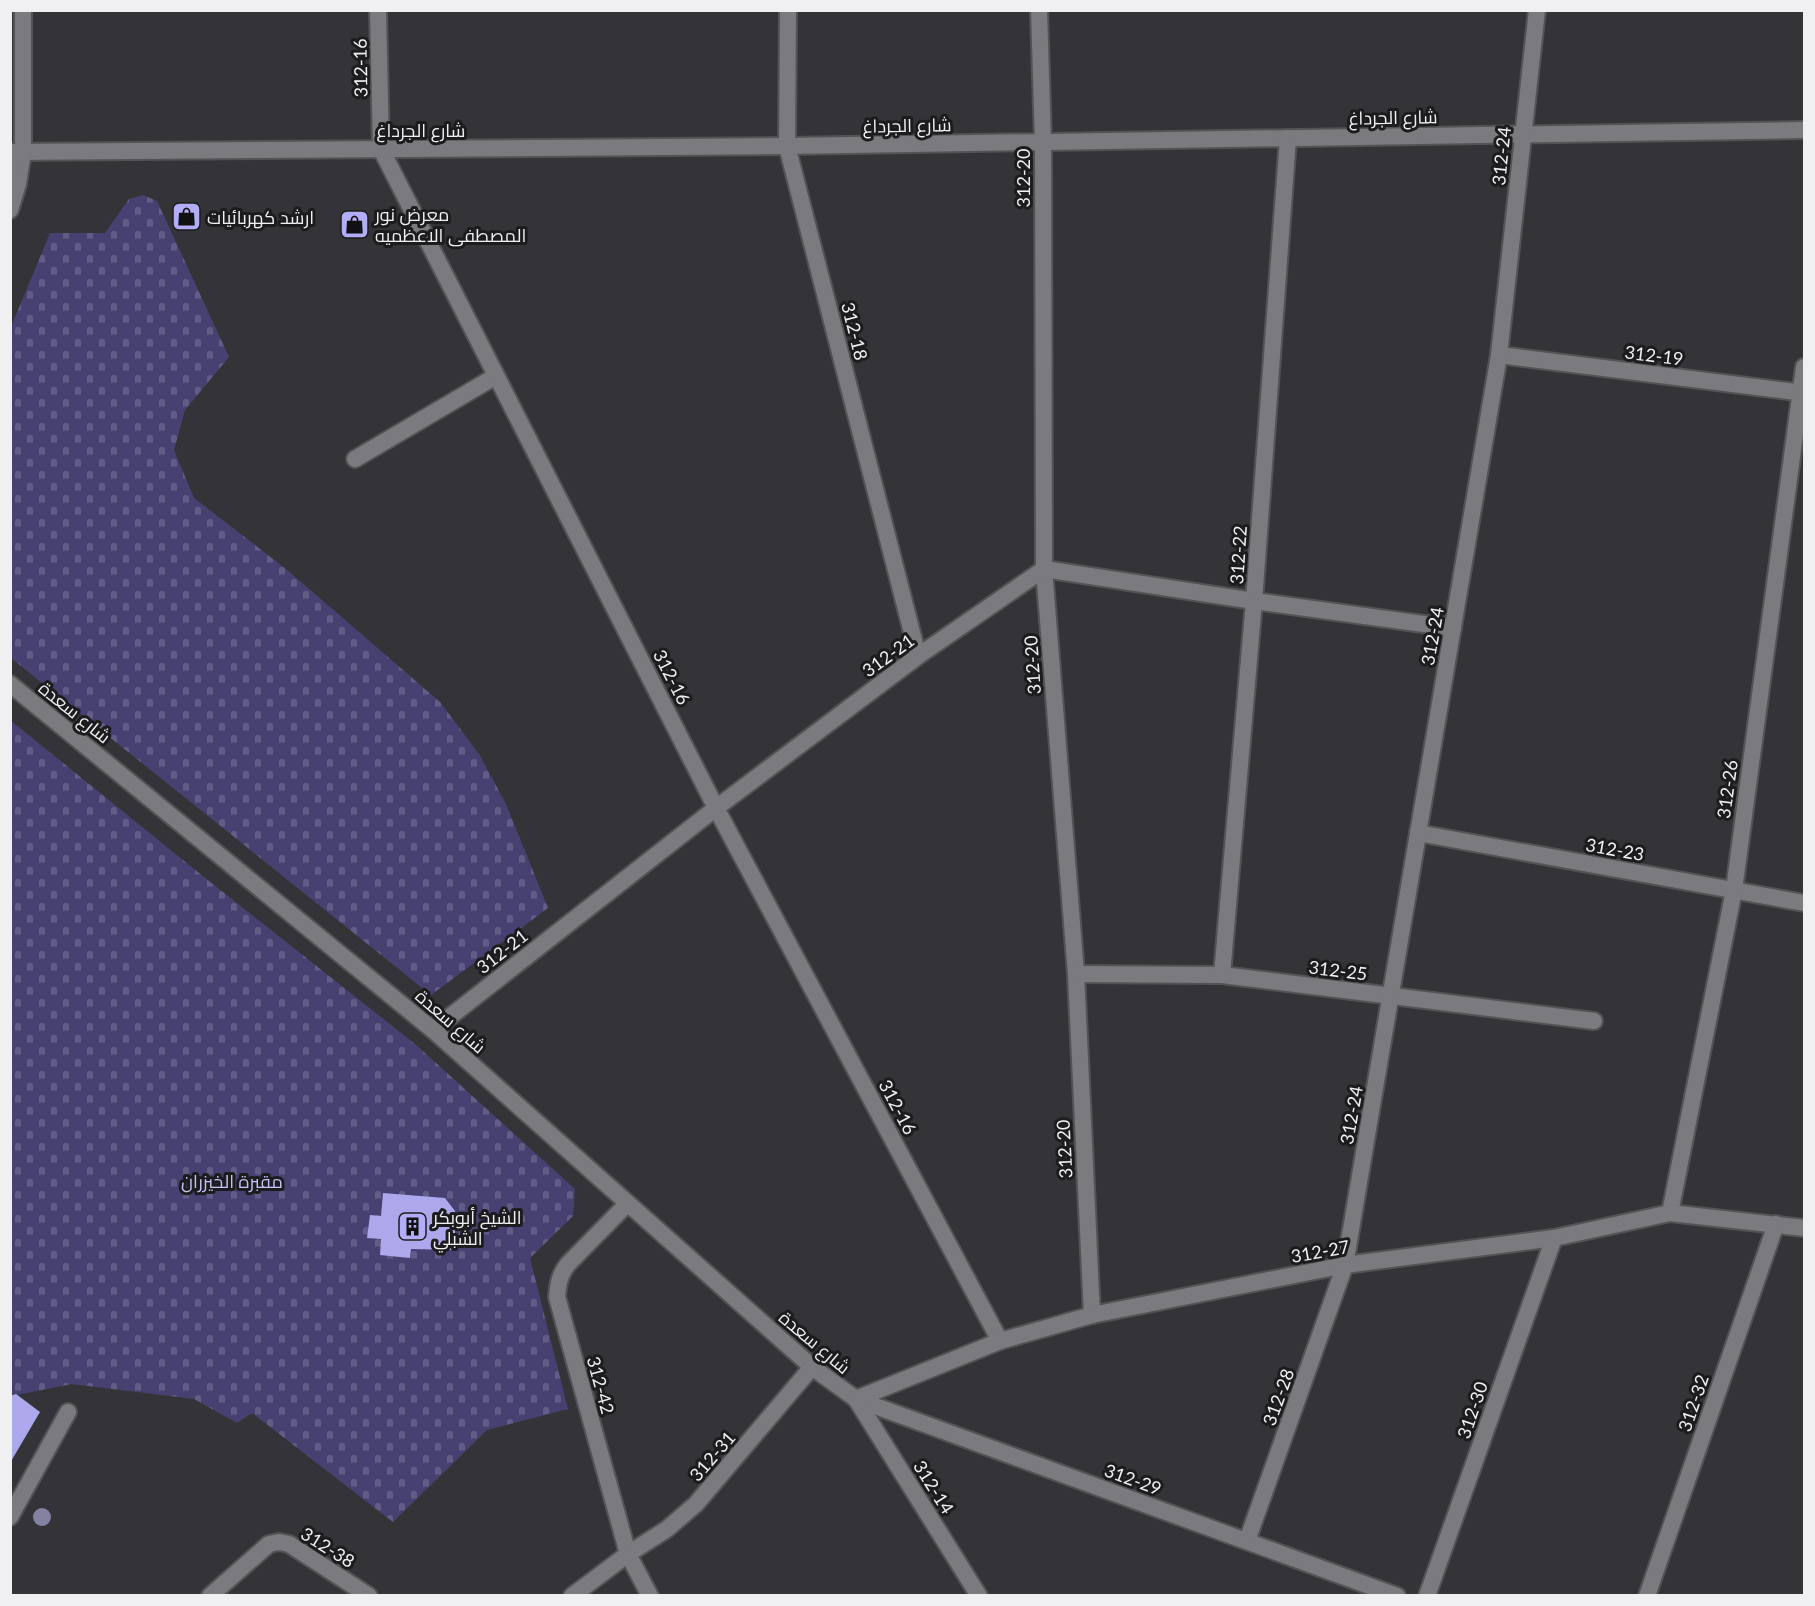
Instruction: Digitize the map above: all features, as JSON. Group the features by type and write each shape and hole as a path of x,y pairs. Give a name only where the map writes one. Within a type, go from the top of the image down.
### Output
{"street":[{"path":"10,210 18,184 17,152 23,10"},
{"name":"312-16","path":"378,10 381,149 717,808 1000,1341"},
{"name":"312-18","path":"788,10 787,146 918,656"},
{"name":"312-20","path":"1039,10 1043,142 1044,569 1076,974 1092,1315"},
{"name":"312-24","path":"1345,1266 1499,355 1537,10"},
{"name":"شارع الجرداغ","path":"17,152 787,146 1804,129"},
{"name":"312-22","path":"1222,975 1254,601 1288,138"},
{"path":"10,168 17,152"},
{"name":"312-19","path":"1499,355 1802,393"},
{"name":"312-26","path":"1670,1213 1734,890 1804,368"},
{"path":"355,459 496,376"},
{"path":"1044,569 1453,628"},
{"name":"312-21","path":"433,1030 717,808 918,656 1044,569"},
{"name":"شارع سعدة","path":"10,684 433,1030 812,1367 856,1399"},
{"name":"312-23","path":"1418,833 1804,903"},
{"name":"312-25","path":"1076,974 1222,975 1594,1021"},
{"name":"312-42","path":"627,1204 565,1268 558,1284 557,1297 628,1554 650,1596"},
{"name":"312-27","path":"856,1399 1000,1341 1092,1315 1345,1266 1554,1238 1670,1213 1804,1227"},
{"name":"312-32","path":"1647,1596 1776,1224"},
{"name":"312-30","path":"1427,1596 1554,1238"},
{"name":"312-28","path":"1247,1541 1345,1266"},
{"name":"312-31","path":"628,1554 667,1529 696,1504 812,1367"},
{"name":"312-29","path":"856,1399 1397,1596"},
{"name":"312-14","path":"856,1399 979,1596"},
{"path":"10,1517 68,1412"},
{"name":"312-38","path":"210,1596 269,1544 279,1542 289,1544 369,1596"},
{"path":"572,1596 628,1554"}],"green space":[{"path":"143,195 157,201 229,357 185,410 174,450 194,498 286,569 440,702 479,754 506,804 548,908 431,995 11,658 11,327 50,233 105,233 129,199"},
{"name":"مقبرة الخيزران","path":"10,720 415,1044 575,1189 573,1216 530,1258 568,1409 487,1430 393,1522 252,1413 237,1423 194,1399 72,1384 11,1396"}],"building":[{"name":"الشيخ أبوبكر الشبلي","path":"383,1193 445,1198 455,1211 455,1250 411,1249 410,1258 380,1255 381,1239 367,1238 370,1215 381,1216"},
{"path":"16,1394 40,1412 10,1463 10,1396"}],"place":[{"name":"ارشد كهربائيات","path":"186,217"},
{"name":"معرض نور المصطفى الاعظميه","path":"354,224"},
{"name":"الشيخ أبوبكر الشبلي","path":"412,1227"}]}
